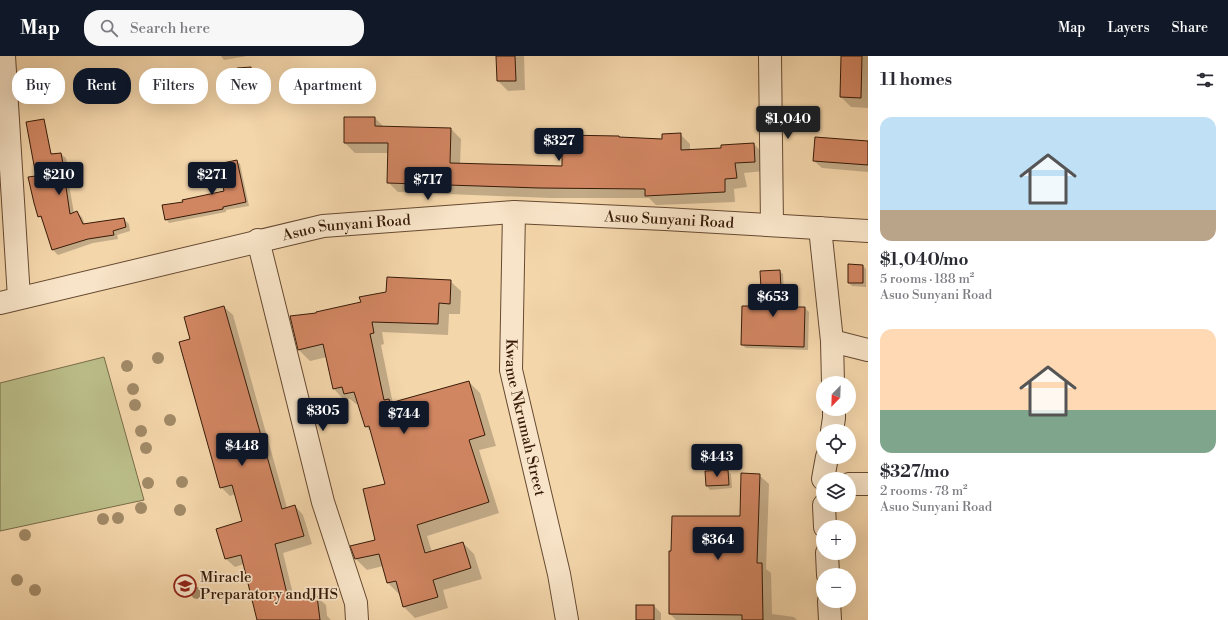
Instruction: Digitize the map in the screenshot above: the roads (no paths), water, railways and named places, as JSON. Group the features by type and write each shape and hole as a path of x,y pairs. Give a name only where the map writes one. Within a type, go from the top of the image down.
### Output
{"street":[{"path":"4,56 9,300"},
{"path":"770,56 772,225"},
{"name":"Asuo Sunyani Road","path":"9,300 258,240 323,226 514,212 868,231"},
{"name":"Kwame Nkrumah Street","path":"514,212 511,370 559,574 567,620"},
{"path":"820,228 832,341 833,376"},
{"path":"258,240 323,502 356,604 357,620"},
{"path":"832,341 868,350"},
{"path":"856,484 868,484"},
{"path":"829,608 830,620"}],"place":[{"name":"Miracle Preparatory andJHS","path":"185,586"}]}
